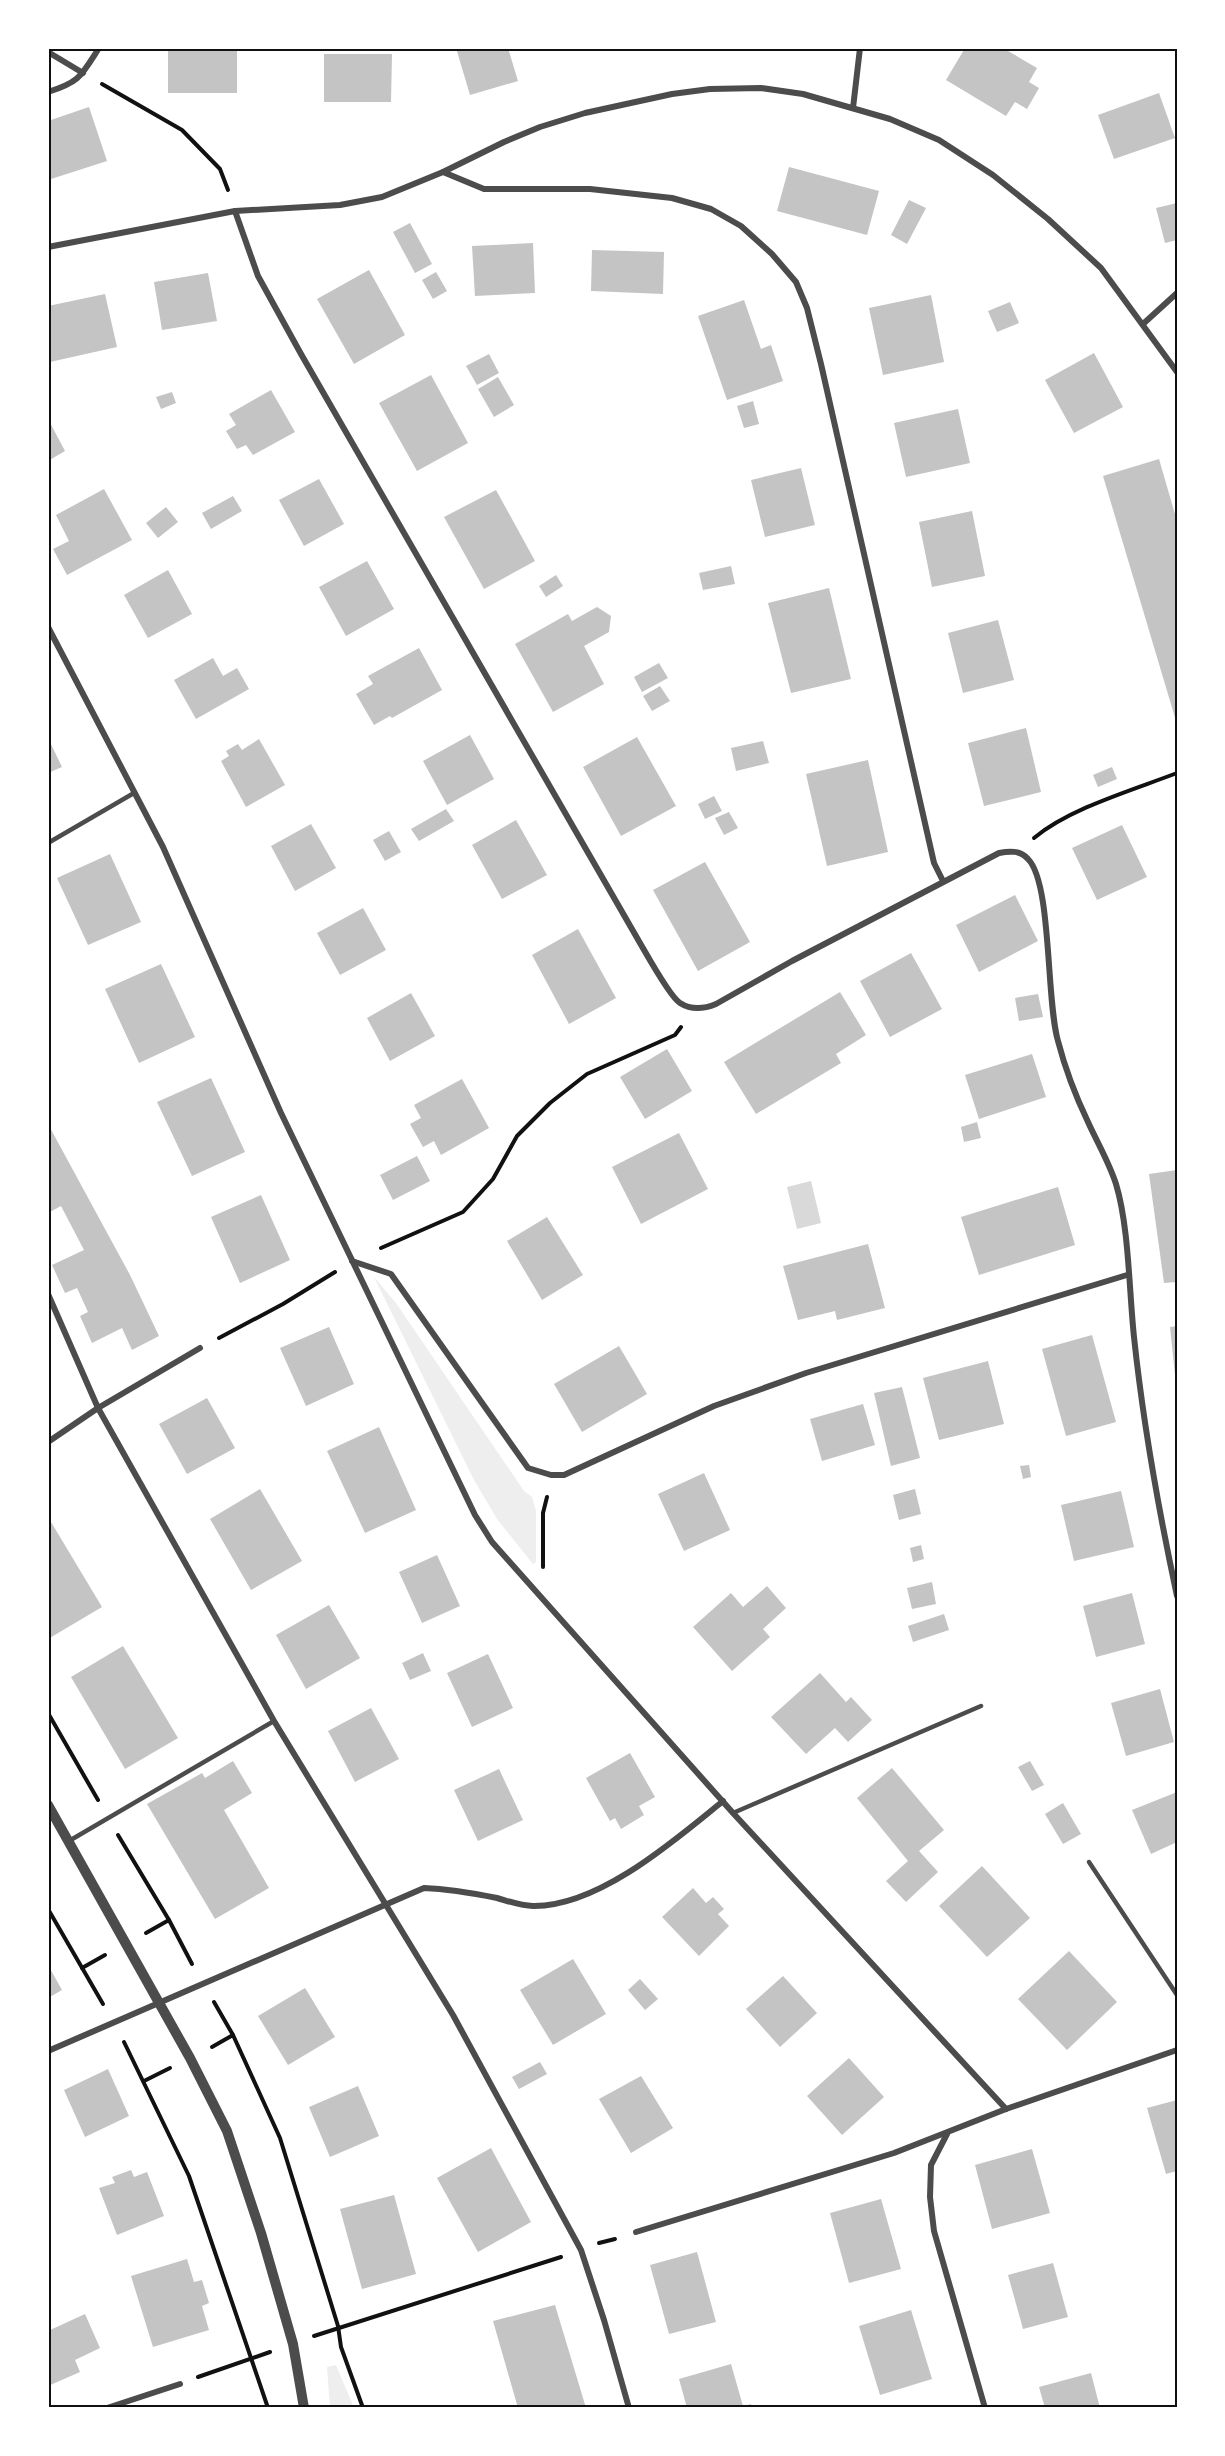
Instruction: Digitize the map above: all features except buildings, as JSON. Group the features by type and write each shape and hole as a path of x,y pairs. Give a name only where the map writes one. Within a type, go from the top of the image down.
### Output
{"street":[{"path":"48,92 71,85 83,73 99,48"},
{"path":"853,108 860,48"},
{"path":"48,52 83,73"},
{"path":"48,247 235,210 339,205 381,197 443,172 540,127 585,113 672,94 710,89 761,88 803,94 890,119 939,140 993,175 1048,219 1101,268 1177,372"},
{"path":"443,172 484,189 601,190 672,198 711,209 741,226 772,254 796,282 807,308 934,863 943,881"},
{"path":"235,210 258,276 640,943 678,1002 694,1008 706,1008 716,1004 792,961 999,853 1018,852 1029,860 1037,879 1044,911 1049,996 1057,1040 1086,1119 1116,1184 1123,1220 1134,1340 1163,1533 1177,1596"},
{"path":"1143,324 1177,293"},
{"path":"48,627 163,847 286,1124 475,1515 492,1542 733,1814 1006,2109"},
{"path":"352,1261 391,1274 528,1468 551,1475 564,1475 714,1406 796,1377 1128,1275"},
{"path":"48,1294 98,1408 274,1721 453,2015 581,2250 629,2408"},
{"path":"48,1442 98,1408 200,1348"},
{"path":"48,2051 202,1982 424,1888 455,1889 532,1906 567,1902 607,1885 666,1848 723,1801"},
{"path":"48,1805 190,2058 227,2131 261,2234 293,2344 304,2408"},
{"path":"636,2232 894,2153 1006,2109 1177,2050"},
{"path":"947,2134 931,2165 930,2197 934,2231 985,2408"},
{"path":"107,2408 180,2384"}],"lane":[{"path":"48,843 134,793"},
{"path":"733,1814 981,1706"},
{"path":"69,1841 274,1721"},
{"path":"1089,1862 1177,1995"}],"path":[{"path":"83,73 182,130 220,169 235,210"},
{"path":"1044,831 1100,802 1177,773"},
{"path":"200,1348 283,1304 352,1261 463,1212 493,1179 517,1136 550,1103 587,1074 675,1035"},
{"path":"543,1601 543,1513 551,1475"},
{"path":"48,1713 233,2035 280,2138 338,2326 341,2347 363,2408"},
{"path":"48,1909 114,2023 189,2176 268,2408"},
{"path":"180,2384 338,2326 636,2232"}],"shaded area":[{"path":"811,1181 821,1223 797,1229 787,1187"},
{"path":"374,1277 396,1303 524,1491 532,1497 536,1511 536,1562 533,1564 497,1519 474,1480"},
{"path":"336,2365 354,2408 330,2408 327,2367"}]}
